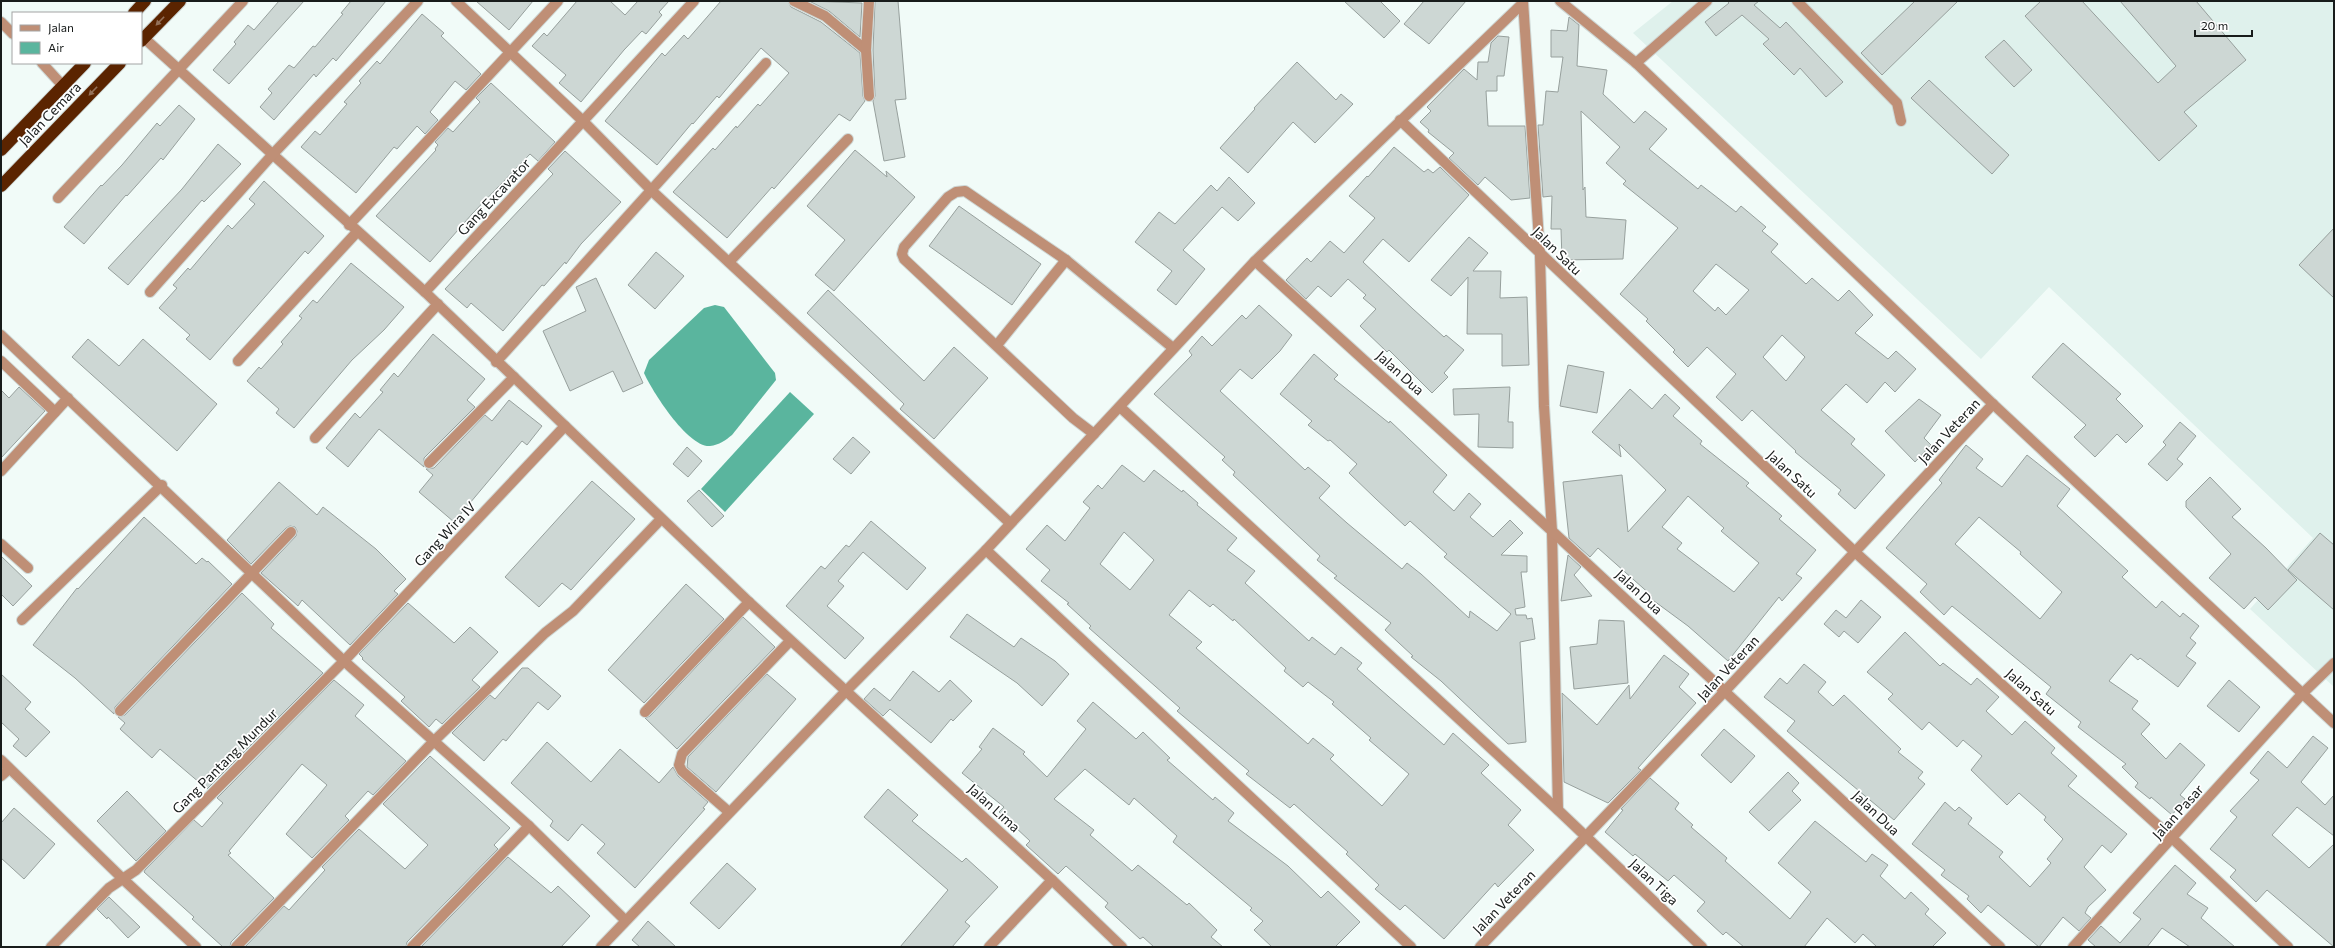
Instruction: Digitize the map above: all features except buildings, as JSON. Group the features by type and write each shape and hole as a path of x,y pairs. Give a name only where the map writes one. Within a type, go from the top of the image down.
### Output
{"highway":[{"path":"135,12 145,1"},
{"path":"143,39 180,1"},
{"name":"Jalan Cemara","path":"1,150 84,64"},
{"name":"Jalan Cemara","path":"1,186 119,64"}],"street":[{"path":"58,198 243,1"},
{"path":"150,292 273,154 418,1"},
{"path":"456,1 583,121 652,191 1010,523"},
{"path":"349,225 558,1"},
{"name":"Gang Excavator","path":"425,292 694,1"},
{"path":"794,1 825,16 866,50"},
{"path":"869,1 866,50 869,96"},
{"path":"1560,1 1636,62 1993,404 2334,723"},
{"path":"1636,62 1707,1"},
{"path":"1797,1 1897,103 1901,121"},
{"path":"601,947 625,920 845,692 986,550 1255,261 1523,2"},
{"path":"1523,2 1540,255 1544,406 1552,531 1558,810"},
{"path":"1,22 12,33"},
{"name":"Jalan Lima","path":"143,39 273,154 349,225 438,304 496,362 514,377 790,641 1052,880 1122,947"},
{"path":"496,362 766,63"},
{"path":"43,64 63,86"},
{"name":"Jalan Satu","path":"1400,120 1540,255 1856,553 2173,839 2288,947"},
{"path":"729,262 848,139"},
{"path":"1094,434 1073,418 904,259 904,247 948,197 956,192 965,191 1066,260 1173,348"},
{"path":"238,361 358,232"},
{"path":"997,345 1066,260"},
{"name":"Jalan Dua","path":"1255,261 1726,691 2000,947"},
{"path":"315,438 438,304"},
{"path":"1,335 162,485 344,661 529,826 625,920"},
{"path":"1,361 55,412"},
{"path":"429,463 514,377"},
{"path":"1,470 68,398"},
{"name":"Jalan Veteran","path":"1480,947 1726,691 1993,404"},
{"name":"Jalan Tiga","path":"1120,407 1558,810 1702,947"},
{"name":"Gang Wira IV","path":"344,661 565,426"},
{"path":"22,620 162,485"},
{"path":"236,947 434,741 528,650 573,611 661,519"},
{"path":"120,711 253,574 291,532"},
{"path":"1,544 28,568"},
{"path":"986,550 1410,947"},
{"path":"645,712 749,602"},
{"path":"729,812 682,771 679,760 682,754 790,641"},
{"name":"Gang Pantang Mundur","path":"51,947 109,888 124,880 136,870 344,661"},
{"name":"Jalan Pasar","path":"2073,947 2173,839 2302,694 2334,663"},
{"path":"1,760 124,880 196,947"},
{"path":"1,776 9,769"},
{"path":"412,947 529,826"},
{"path":"989,947 1052,880"}],"shaded area":[{"path":"1673,1 2334,1 2334,687 2250,609 2313,538 2049,287 1981,359 1633,33"}],"water":[{"path":"715,305 724,307 775,373 776,380 732,435 719,443 710,446 701,444 682,429 663,405 644,373 649,360 704,308"},
{"path":"790,392 814,414 725,512 701,489"}]}
